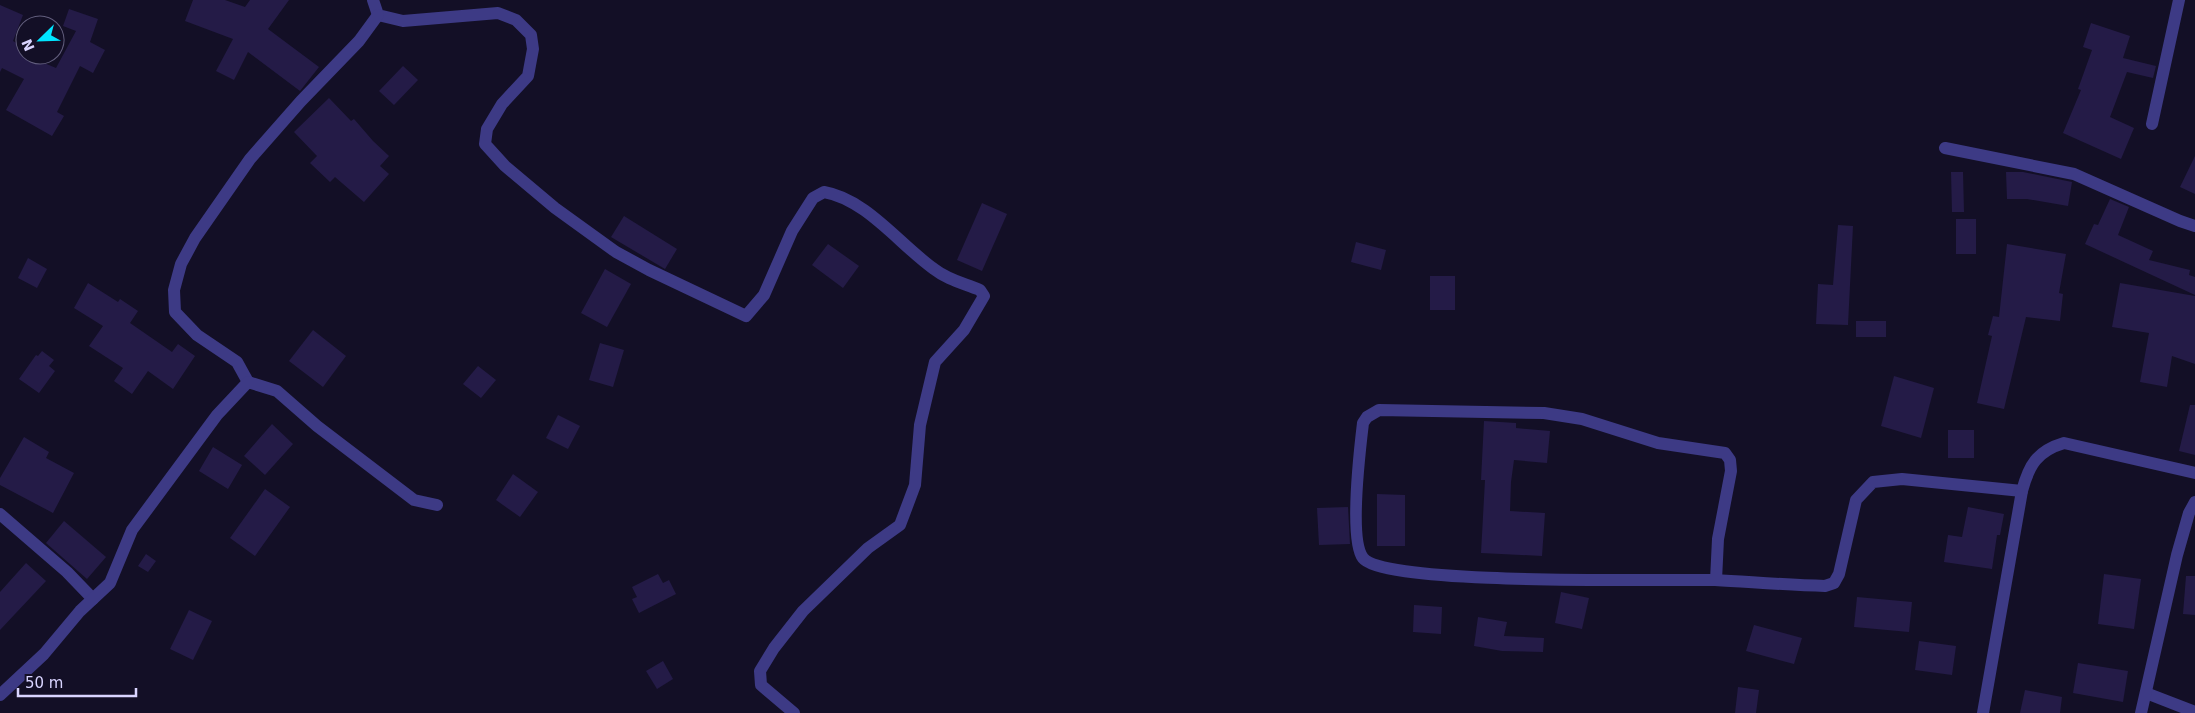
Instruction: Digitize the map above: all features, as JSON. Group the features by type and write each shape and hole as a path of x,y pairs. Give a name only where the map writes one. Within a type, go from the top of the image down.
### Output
{"street":[{"path":"373,0 378,15"},
{"path":"2152,124 2179,0"},
{"path":"378,15 403,21 498,13 516,20 531,35 533,48 528,76 502,104 487,128 485,144 505,166 548,202 616,252 732,311 746,316 753,309 764,294 792,231 814,198 824,192 859,207 932,269 951,280 980,290 984,296 964,330 935,362 920,425 915,485 900,525 868,548 804,611 774,648 760,671 761,684 794,713"},
{"path":"378,15 359,41 301,101 250,159 194,238 181,264 174,290 175,312 197,335 218,347 237,362 248,382 277,391 316,426 414,500 437,505"},
{"path":"1945,148 2074,174 2195,226"},
{"path":"0,695 44,654 93,599 110,583 132,530 217,415 248,382"},
{"path":"1716,580 1718,539 1731,471 1730,460 1725,453 1658,443 1582,420 1544,413 1379,410 1367,417 1363,423 1357,489 1358,551 1364,560 1379,567 1404,572 1486,578 1716,580 1825,586 1834,582 1839,574 1856,500 1873,482 1902,479 2022,491"},
{"path":"1983,713 2022,491 2027,473 2036,458 2049,448 2064,443 2195,473"},
{"path":"2141,713 2177,555 2189,513 2195,502"},
{"path":"0,514 67,572 93,599"},
{"path":"2146,693 2195,712"}],"building":[{"path":"193,0 225,0 245,7 250,0 289,0 268,29 319,67 300,91 248,52 234,80 216,71 233,39 185,21"},
{"path":"0,5 23,15 15,15 15,36 13,41 15,42 15,65 49,65 56,68 58,65 65,65 65,51 76,31 65,27 69,9 98,19 90,42 105,50 93,73 80,66 57,112 64,116 52,136 6,110 24,79 2,68 0,72"},
{"path":"2091,23 2130,36 2123,58 2156,66 2153,78 2127,72 2110,117 2134,128 2121,159 2063,133 2081,90 2078,89 2092,50 2083,47"},
{"path":"403,66 418,80 394,105 379,91"},
{"path":"329,98 351,121 354,119 389,156 380,166 389,174 364,202 335,177 330,182 310,163 317,156 294,132"},
{"path":"2195,156 2195,194 2180,187"},
{"path":"1951,172 1963,172 1964,212 1952,212"},
{"path":"2006,172 2023,172 2072,182 2068,206 2027,199 2007,199"},
{"path":"2110,199 2129,207 2118,235 2153,251 2149,260 2190,270 2189,275 2195,277 2195,295 2085,244 2094,224 2098,225"},
{"path":"982,203 1007,214 982,271 957,260"},
{"path":"624,216 677,249 665,269 611,237"},
{"path":"1956,219 1976,219 1976,254 1956,254"},
{"path":"1838,225 1853,226 1848,325 1816,324 1818,284 1833,285"},
{"path":"1356,242 1386,250 1381,270 1351,262"},
{"path":"828,244 859,266 843,288 812,265"},
{"path":"2007,244 2066,254 2059,293 2063,294 2060,321 2026,317 2004,409 1977,403 1992,336 1988,335 1993,316 1999,317"},
{"path":"28,258 47,269 37,288 18,278"},
{"path":"605,269 631,284 607,327 581,313"},
{"path":"1430,276 1455,276 1455,310 1430,310"},
{"path":"88,283 118,302 120,299 138,311 130,323 172,352 178,344 195,356 173,389 148,371 132,394 114,381 123,368 89,346 103,326 74,308"},
{"path":"2120,283 2195,296 2195,364 2172,356 2167,387 2140,382 2149,333 2112,327"},
{"path":"1856,321 1886,321 1886,337 1856,337"},
{"path":"313,330 346,356 323,387 289,361"},
{"path":"600,343 624,350 613,387 589,380"},
{"path":"42,351 54,360 49,366 55,371 39,393 19,379 36,355 38,356"},
{"path":"478,366 496,380 481,398 463,384"},
{"path":"1894,376 1934,388 1921,438 1881,426"},
{"path":"2190,405 2195,405 2195,455 2179,451"},
{"path":"558,415 580,426 568,449 546,438"},
{"path":"1484,421 1516,423 1516,428 1550,431 1547,463 1514,460 1511,482 1510,511 1545,513 1542,556 1481,553 1485,480 1481,480"},
{"path":"272,424 293,444 265,475 244,456"},
{"path":"1948,430 1974,430 1974,458 1948,458"},
{"path":"24,437 49,452 46,458 74,473 53,513 0,485 0,478"},
{"path":"213,447 242,465 228,489 199,471"},
{"path":"513,474 538,492 520,517 496,500"},
{"path":"265,489 290,507 255,556 230,538"},
{"path":"1377,494 1405,495 1405,546 1377,546"},
{"path":"1348,507 1350,544 1319,545 1317,508"},
{"path":"1968,507 2004,514 2000,535 1997,535 1992,569 1944,562 1948,535 1962,537"},
{"path":"64,521 106,557 87,579 46,543"},
{"path":"146,554 156,561 148,572 138,566"},
{"path":"26,563 46,581 0,630 0,592"},
{"path":"658,574 663,583 669,580 676,594 639,613 632,599 637,597 632,587"},
{"path":"2104,574 2141,579 2134,629 2098,624"},
{"path":"2186,576 2195,576 2195,615 2183,614"},
{"path":"1561,592 1589,598 1582,629 1555,623"},
{"path":"1857,597 1912,602 1909,632 1854,627"},
{"path":"1414,605 1442,607 1441,634 1413,632"},
{"path":"189,610 212,621 193,660 170,649"},
{"path":"1478,617 1507,622 1504,636 1544,638 1543,652 1502,651 1474,646"},
{"path":"1754,625 1802,638 1794,664 1746,651"},
{"path":"1919,641 1956,646 1952,675 1915,670"},
{"path":"663,661 673,679 657,689 646,671"},
{"path":"2078,663 2128,671 2123,702 2073,693"},
{"path":"1738,687 1759,690 1756,713 1735,713"},
{"path":"2025,690 2062,697 2060,713 2020,713"}]}
